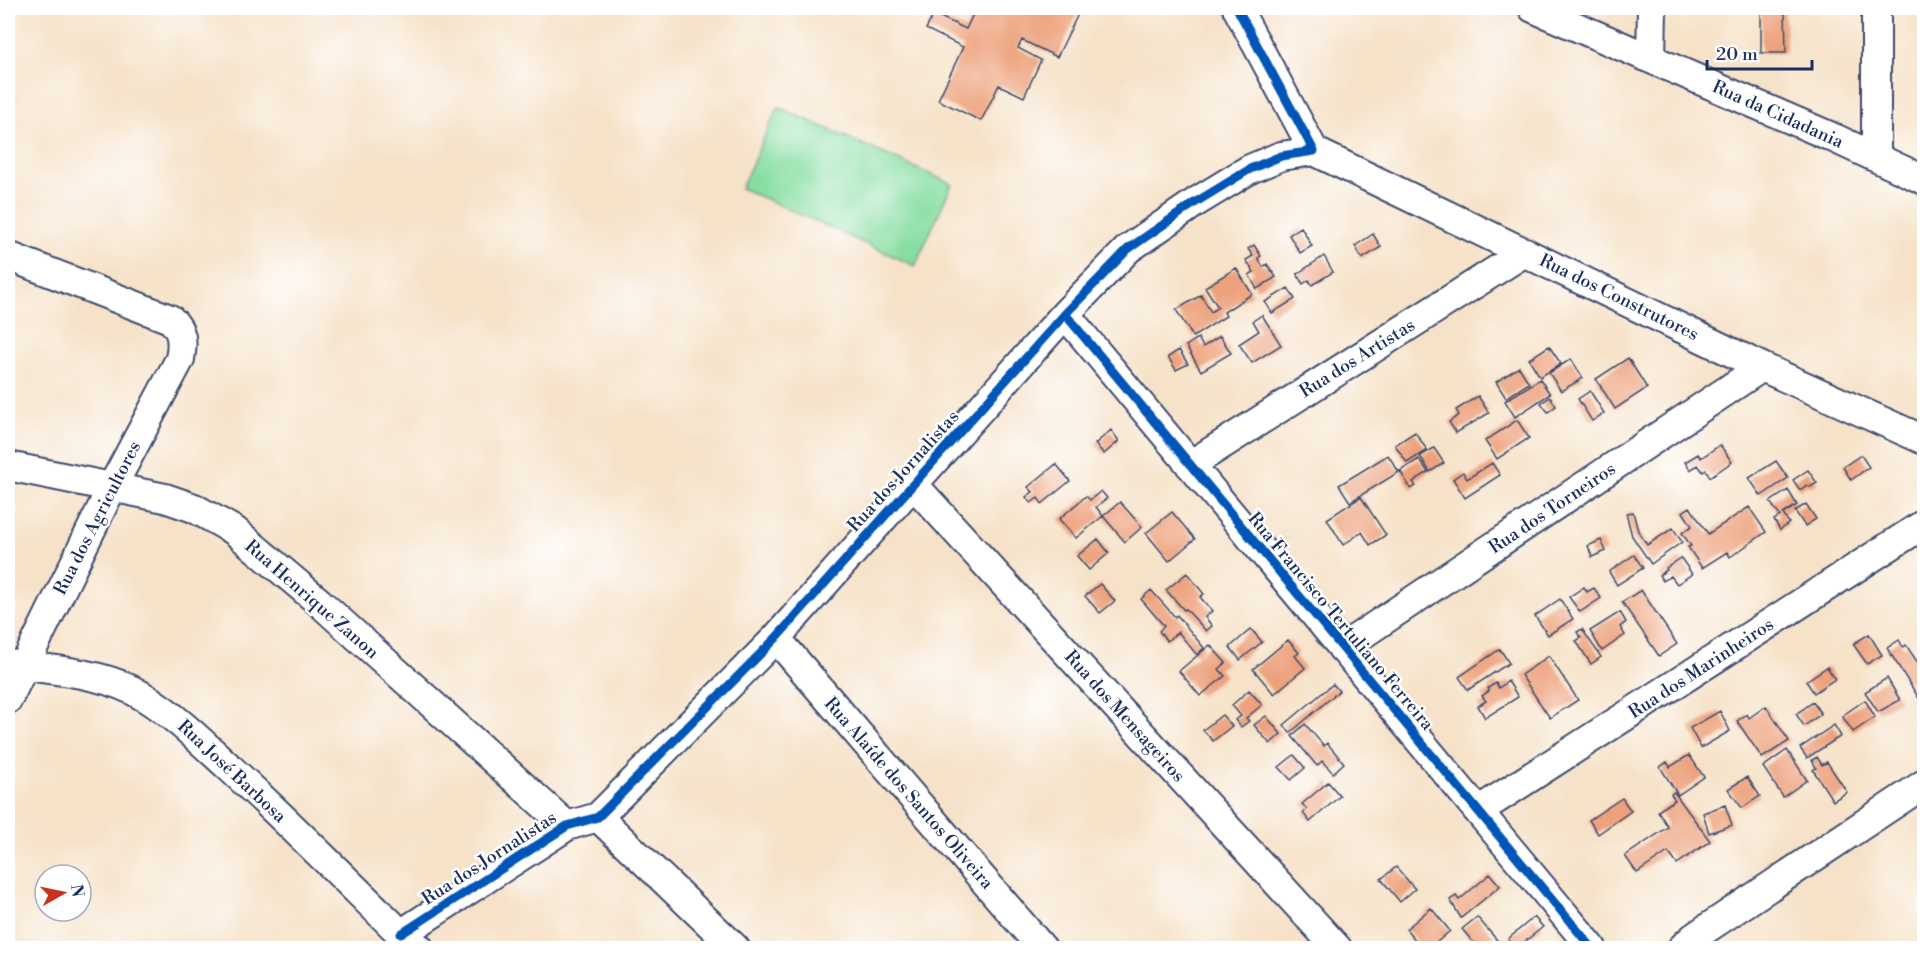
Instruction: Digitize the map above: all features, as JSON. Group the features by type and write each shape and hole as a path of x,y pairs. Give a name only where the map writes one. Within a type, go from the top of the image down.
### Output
{"street":[{"path":"1237,8 1314,151"},
{"name":"Rua da Cidadania","path":"1533,8 1924,180"},
{"path":"1651,59 1652,8"},
{"path":"1876,8 1876,157"},
{"name":"Rua dos Construtores","path":"1314,151 1762,367 1924,440"},
{"name":"Rua dos Jornalistas","path":"410,941 567,826 598,817 776,638 1065,314 1128,249 1196,201 1251,169 1281,156 1314,151"},
{"name":"Rua dos Artistas","path":"1190,465 1525,252"},
{"name":"Rua dos Agricultores","path":"8,256 170,320 177,326 182,347 180,359 15,665 8,699"},
{"name":"Rua Francisco Tertuliano Ferreira","path":"1065,314 1592,948"},
{"name":"Rua dos Torneiros","path":"1342,648 1762,367"},
{"name":"Rua Henrique Zanon","path":"8,466 179,502 234,531 319,602 567,826"},
{"name":"Rua dos Mensageiros","path":"913,484 1337,948"},
{"name":"Rua dos Marinheiros","path":"1478,811 1924,524"},
{"name":"Rua Alaíde dos Santos Oliveira","path":"776,638 1042,948"},
{"name":"Rua José Barbosa","path":"15,665 112,682 132,690 172,715 410,941"},
{"path":"1682,948 1694,937 1924,784"},
{"path":"598,817 735,948"}],"green space":[{"path":"778,107 952,184 915,266 741,188"}],"building":[{"path":"960,8 1081,8 1057,57 1022,40 1018,48 1041,60 1024,97 999,85 981,121 938,100 963,47 926,29 934,14 966,29 973,14"},
{"path":"1747,8 1785,8 1786,53 1761,53 1761,11 1747,12"},
{"path":"1301,227 1312,246 1300,253 1289,235"},
{"path":"1373,234 1381,247 1362,259 1355,246"},
{"path":"1254,245 1261,256 1258,258 1263,267 1267,264 1276,277 1257,289 1249,275 1254,272 1246,260 1253,256 1248,249"},
{"path":"1324,256 1333,272 1312,285 1309,280 1303,284 1297,274"},
{"path":"1236,268 1252,294 1224,312 1226,316 1193,337 1176,310 1201,295 1211,312 1218,307 1205,287"},
{"path":"1288,288 1295,299 1272,313 1265,302"},
{"path":"1262,315 1281,345 1252,363 1239,344 1259,331 1253,321"},
{"path":"1220,336 1231,353 1201,371 1186,346 1198,338 1203,347"},
{"path":"1549,346 1561,364 1540,377 1529,359"},
{"path":"1179,350 1188,364 1176,370 1168,357"},
{"path":"1628,358 1647,388 1615,409 1596,379"},
{"path":"1571,359 1583,378 1561,391 1549,373"},
{"path":"1519,367 1529,383 1506,398 1496,382"},
{"path":"1540,379 1550,394 1515,417 1505,401"},
{"path":"1590,391 1604,413 1592,421 1578,399"},
{"path":"1478,396 1489,413 1456,433 1449,422 1459,415 1456,410"},
{"path":"1550,397 1556,406 1548,412 1541,403"},
{"path":"1517,420 1529,438 1497,459 1485,441"},
{"path":"1111,430 1119,441 1104,454 1095,444"},
{"path":"1415,432 1427,450 1407,463 1395,445"},
{"path":"1720,445 1732,462 1710,477 1706,470 1703,472 1698,465 1690,470 1685,462 1698,454 1701,458"},
{"path":"1434,448 1444,463 1430,472 1420,456"},
{"path":"1388,455 1399,472 1350,502 1339,485"},
{"path":"1861,455 1869,467 1851,480 1843,467"},
{"path":"1419,459 1428,472 1413,482 1416,486 1411,489 1400,471"},
{"path":"1776,461 1788,478 1761,496 1749,478"},
{"path":"1492,463 1500,475 1465,498 1453,479 1463,472 1467,479"},
{"path":"1056,464 1070,481 1042,504 1038,498 1031,503 1026,497 1033,492 1028,487"},
{"path":"1808,470 1817,483 1810,487 1807,485 1800,490 1793,480"},
{"path":"1788,490 1797,505 1783,514 1789,523 1780,530 1774,520 1780,516 1770,502"},
{"path":"1101,491 1107,498 1096,507 1103,516 1076,538 1059,519 1086,496 1090,500"},
{"path":"1361,497 1386,535 1370,545 1362,532 1343,545 1327,519"},
{"path":"1120,502 1142,527 1125,542 1103,516"},
{"path":"1806,504 1816,519 1805,526 1795,511"},
{"path":"1690,507 1708,534 1749,507 1766,532 1730,557 1727,552 1702,568 1682,533 1692,526 1683,512"},
{"path":"1172,512 1195,539 1169,561 1146,533"},
{"path":"1633,512 1638,531 1647,545 1673,528 1682,542 1651,564 1632,536 1626,513"},
{"path":"1098,539 1109,553 1089,570 1077,556"},
{"path":"1601,540 1606,551 1592,557 1588,546"},
{"path":"1634,555 1643,568 1617,585 1609,572"},
{"path":"1681,558 1692,574 1677,584 1671,576 1663,581 1659,575"},
{"path":"1187,573 1204,594 1200,597 1212,611 1205,617 1212,626 1206,631 1166,590"},
{"path":"1100,584 1115,601 1100,613 1085,596"},
{"path":"1584,587 1587,592 1594,588 1601,598 1580,612 1569,597"},
{"path":"1151,590 1175,617 1177,615 1204,648 1197,655 1178,632 1167,641 1159,631 1164,626 1141,599"},
{"path":"1641,590 1677,644 1659,656 1622,602"},
{"path":"1560,599 1573,619 1548,635 1535,616"},
{"path":"1620,612 1626,622 1620,627 1625,635 1602,651 1590,631"},
{"path":"1251,629 1262,642 1240,660 1230,647"},
{"path":"1582,629 1601,657 1591,664 1576,641 1581,638 1577,632"},
{"path":"1869,634 1882,655 1867,664 1853,644"},
{"path":"1288,640 1299,653 1295,656 1305,668 1274,694 1253,669"},
{"path":"1899,640 1903,647 1906,645 1924,672 1924,693 1918,697 1887,648"},
{"path":"1210,645 1226,663 1219,669 1225,676 1200,696 1179,671"},
{"path":"1500,649 1509,663 1468,690 1459,677"},
{"path":"1549,656 1578,700 1550,718 1521,675"},
{"path":"1827,667 1835,679 1814,693 1806,681"},
{"path":"1887,678 1900,700 1878,712 1865,692"},
{"path":"1508,681 1518,697 1485,718 1478,706 1486,701 1482,696 1496,683 1499,688"},
{"path":"1333,684 1339,691 1290,733 1284,725"},
{"path":"1249,690 1262,705 1246,718 1249,721 1241,727 1235,720 1241,716 1232,705"},
{"path":"1865,700 1875,717 1853,732 1842,716"},
{"path":"1813,702 1821,714 1804,726 1796,714"},
{"path":"1766,706 1789,741 1762,758 1737,721 1747,714 1749,718"},
{"path":"1720,711 1730,731 1701,748 1690,728"},
{"path":"1222,715 1232,726 1213,741 1203,730"},
{"path":"1266,716 1281,734 1270,744 1254,725"},
{"path":"1305,724 1324,746 1327,743 1344,763 1333,773 1322,761 1317,766 1292,736"},
{"path":"1834,725 1841,736 1807,758 1800,748"},
{"path":"1787,750 1807,780 1783,797 1763,767"},
{"path":"1294,755 1305,768 1291,780 1279,767"},
{"path":"1689,755 1704,777 1678,795 1660,767 1667,762 1670,767"},
{"path":"1817,757 1822,765 1827,762 1847,792 1833,801 1813,770 1816,768 1812,760"},
{"path":"1747,777 1760,796 1742,808 1728,789"},
{"path":"1328,782 1340,796 1310,822 1303,813 1307,809 1302,804"},
{"path":"1674,792 1710,841 1677,864 1668,852 1637,873 1625,856 1668,827 1658,811 1675,800 1671,794"},
{"path":"1622,798 1631,811 1598,834 1589,820"},
{"path":"1725,805 1732,825 1709,833 1703,813"},
{"path":"1396,867 1415,889 1400,902 1381,879"},
{"path":"1490,874 1500,886 1461,918 1450,900 1456,896 1459,900"},
{"path":"1431,908 1450,931 1430,948 1422,948 1406,929"},
{"path":"1477,917 1497,940 1487,948 1478,948 1462,929"},
{"path":"1534,917 1543,927 1523,943 1527,948 1516,948 1508,939"}],"cycle path":[{"path":"401,934 567,826 598,817 776,638 1065,314 1128,249 1196,202 1250,169 1281,156 1314,151 1237,8"},
{"path":"1065,314 1592,948"}]}
